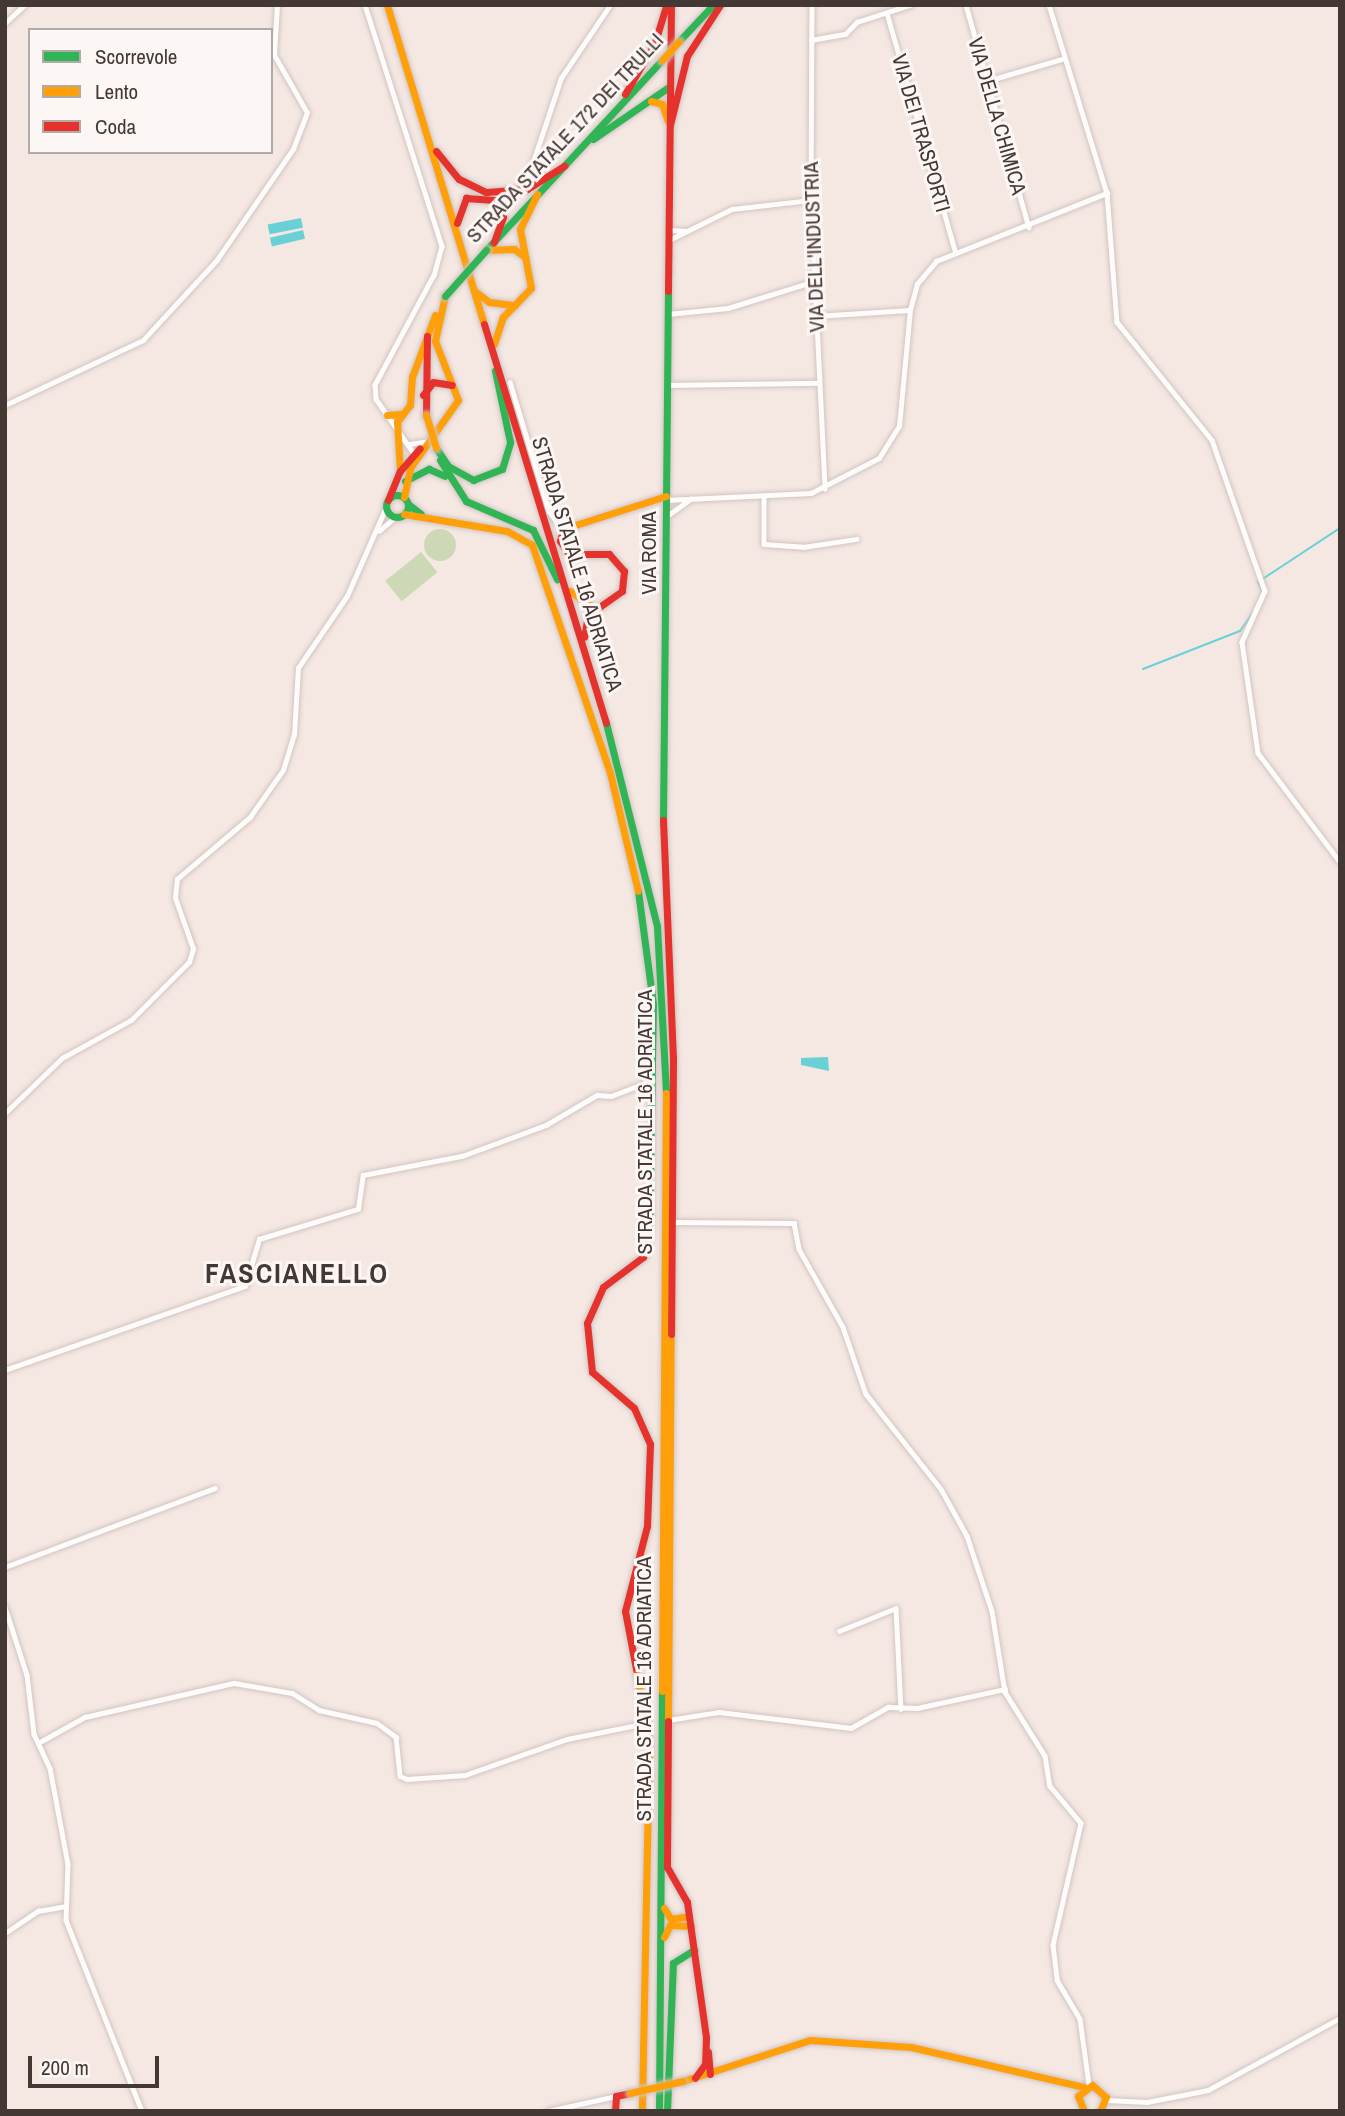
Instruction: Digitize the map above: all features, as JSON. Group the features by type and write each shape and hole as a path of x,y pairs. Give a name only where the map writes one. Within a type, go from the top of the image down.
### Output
{"main road":[{"name":"STRADA STATALE 16 ADRIATICA","path":"384,5 494,349 634,836 660,1002 657,1989 659,2111"},
{"name":"STRADA STATALE 16 ADRIATICA","path":"384,5 639,835 666,1018 661,1879 660,1973 657,1989"},
{"path":"601,125 646,61 666,5"},
{"name":"VIA ROMA","path":"671,5 663,867 672,1100 667,1867 689,1916"},
{"name":"STRADA STATALE 172 DEI TRULLI","path":"445,296 713,5"},
{"path":"670,125 687,56 720,5"},
{"path":"578,150 651,102 670,86"},
{"path":"651,102 665,108 670,125"},
{"path":"423,122 447,169 486,192 527,189 564,166"},
{"path":"494,349 497,329 531,288 520,229 537,194"},
{"path":"457,232 460,205 485,196 501,208 494,242"},
{"path":"486,250 514,248 528,261"},
{"path":"476,292 489,302 515,305"},
{"path":"400,471 397,432 401,414 410,405 427,336 445,296"},
{"path":"387,503 400,471 455,408 452,385 435,341 445,296"},
{"path":"427,336 423,397 445,475 467,501 533,530 560,579 575,599 596,610"},
{"path":"436,448 448,467 472,480 494,476 507,461 508,427 487,339"},
{"path":"423,397 433,382 452,385"},
{"path":"387,415 401,414"},
{"path":"404,514 405,481 415,456"},
{"path":"405,481 429,469 445,475"},
{"path":"587,659 582,628 596,610 617,600 624,571 609,554 569,554 560,541 563,529 666,495"},
{"path":"387,503 406,501 422,514"},
{"path":"387,503 395,517 422,514 518,534 540,559 628,837 647,944 654,1080 650,1241 643,1257 603,1287 587,1323 592,1372 634,1408 650,1444 647,1526 625,1599 648,1723 642,2111"},
{"path":"661,1879 666,1916 689,1916 710,2074"},
{"path":"660,1973 666,1929 691,1926"},
{"path":"667,2111 673,1963 681,1956 694,1954"},
{"name":"STRADA STATALE 16 ADRIATICA","path":"653,2111 657,2006"},
{"path":"616,2110 618,2096 728,2070 795,2041 848,2041 933,2051 1062,2087 1087,2086 1102,2089 1106,2100 1100,2111"},
{"path":"708,2062 728,2070"},
{"path":"695,2078 708,2062"},
{"path":"1078,2098 1087,2086"},
{"path":"1062,2087 1078,2098 1084,2111"}],"street":[{"path":"5,23 24,5"},
{"path":"5,405 143,340 216,261 293,149 307,113 274,55 277,5"},
{"path":"365,5 442,246 434,275 375,385 387,415 397,432 410,444 415,456"},
{"path":"530,171 561,78 610,5"},
{"name":"VIA DELL'INDUSTRIA","path":"812,5 811,200 825,489"},
{"path":"811,40 845,34 910,5"},
{"name":"VIA DELLA CHIMICA","path":"965,5 1030,227"},
{"path":"1049,5 1062,58 1108,193 1117,322 1212,440 1265,591 1241,642 1258,753 1340,862"},
{"name":"VIA DEI TRASPORTI","path":"887,13 956,253"},
{"path":"987,81 1062,58"},
{"path":"666,495 690,499 764,497 825,489 892,444 910,310 923,277 936,261 1030,227 1108,193"},
{"path":"668,241 751,204 811,200"},
{"path":"668,230 687,231"},
{"path":"668,314 728,308 815,281"},
{"path":"816,316 910,310"},
{"path":"510,382 549,511 563,529"},
{"path":"667,385 819,383"},
{"path":"410,444 429,440"},
{"path":"666,495 678,497"},
{"path":"666,495 676,503"},
{"path":"764,497 764,544 803,547 856,539"},
{"path":"666,517 676,503 690,499"},
{"path":"5,1113 62,1058 131,1020 189,962 193,949 175,898 177,879 250,817 282,770 295,735 298,667 347,596 378,531 387,503"},
{"path":"378,531 395,517"},
{"path":"5,1370 245,1286 259,1239 358,1209 363,1175 462,1156 546,1125 597,1095 611,1096 654,1080"},
{"path":"671,1222 794,1223 799,1249 843,1327 866,1394 941,1489 967,1536 992,1611 1004,1689 1045,1756 1050,1786 1081,1823 1053,1945 1057,1980 1080,2019 1087,2086"},
{"path":"5,1567 215,1488"},
{"path":"5,1607 27,1675 38,1743 50,1768 68,1864 65,1906 142,2111"},
{"path":"839,1630 896,1608 901,1709"},
{"path":"38,1743 85,1717 234,1683 292,1693 319,1710 377,1723 396,1737 400,1776 407,1779 465,1775 567,1739 648,1723"},
{"path":"668,1720 719,1712 850,1728 883,1708 901,1709 1004,1689"},
{"path":"5,1933 38,1911 65,1906"},
{"path":"1106,2100 1139,2103 1202,2092 1340,2018"},
{"path":"548,2111 618,2096"},
{"path":"601,2099 616,2110"}],"green space":[{"path":"440,529 451,534 456,545 451,556 440,561 429,556 424,545 429,534"},
{"path":"421,552 437,572 402,601 385,581"}],"water":[{"path":"301,218 303,228 270,234 268,224"},
{"path":"303,230 305,239 272,246 270,238"},
{"path":"828,1057 829,1071 801,1065 801,1058"}],"waterway":[{"path":"1262,591 1258,582 1340,528"},
{"path":"1143,669 1240,631 1254,611"}],"traffic: fast":[{"path":"679,41 713,5"},
{"path":"486,250 662,60"},
{"path":"593,139 670,86"},
{"path":"445,296 486,250"},
{"path":"663,820 668,291"},
{"path":"436,448 448,466 473,480 502,469 510,442 495,371"},
{"path":"440,460 466,501 533,530 557,579"},
{"path":"405,481 429,469 445,476"},
{"path":"397,495 405,498 408,506 405,514 397,517 389,514 386,506 389,498 397,495"},
{"path":"408,504 421,514"},
{"path":"606,723 657,926 666,1093"},
{"path":"638,891 653,1004 649,1236"},
{"path":"659,2111 662,1691"},
{"path":"667,2111 673,1963 694,1950"}],"traffic: slow":[{"path":"387,5 484,324"},
{"path":"662,60 679,41"},
{"path":"651,101 662,104 668,121"},
{"path":"494,344 503,317 531,288 520,229 537,194"},
{"path":"486,250 514,249 525,257"},
{"path":"476,292 489,302 515,305"},
{"path":"404,497 410,468 458,400 435,341 445,296"},
{"path":"400,471 397,422 410,405 412,377 435,315"},
{"path":"387,415 401,414"},
{"path":"426,415 436,448"},
{"path":"563,529 666,496"},
{"path":"404,514 507,531 532,545 610,773 638,891"},
{"path":"570,591 596,610"},
{"path":"662,1691 666,1093"},
{"path":"668,1721 671,1334"},
{"path":"636,1669 649,1741 642,2111"},
{"path":"664,1908 671,1919 689,1916"},
{"path":"664,1937 670,1925 691,1926"},
{"path":"683,2081 810,2040 911,2047 1084,2087"},
{"path":"630,2093 683,2081"},
{"path":"1084,2111 1078,2096 1092,2085 1106,2097 1100,2111"}],"traffic: jam":[{"path":"625,94 655,42 666,5"},
{"path":"668,291 671,5"},
{"path":"670,125 687,56 720,5"},
{"path":"436,151 459,179 486,192 527,189 564,166"},
{"path":"457,223 466,198 494,200 503,217 494,242"},
{"path":"484,324 606,723"},
{"path":"426,415 427,336"},
{"path":"423,395 433,382 452,385"},
{"path":"388,500 400,471 420,448"},
{"path":"563,529 560,541 569,554 609,554 624,571 622,591 588,615 584,637"},
{"path":"663,820 673,1058 671,1334"},
{"path":"636,1669 625,1611 647,1526 650,1444 634,1408 592,1372 587,1323 603,1287 643,1257 649,1236"},
{"path":"668,1721 667,1867 687,1902 706,2038 705,2064 695,2078"},
{"path":"708,2052 710,2074"},
{"path":"615,2111 616,2096 630,2093"}],"district":[{"name":"FASCIANELLO","path":"297,1273"}]}
